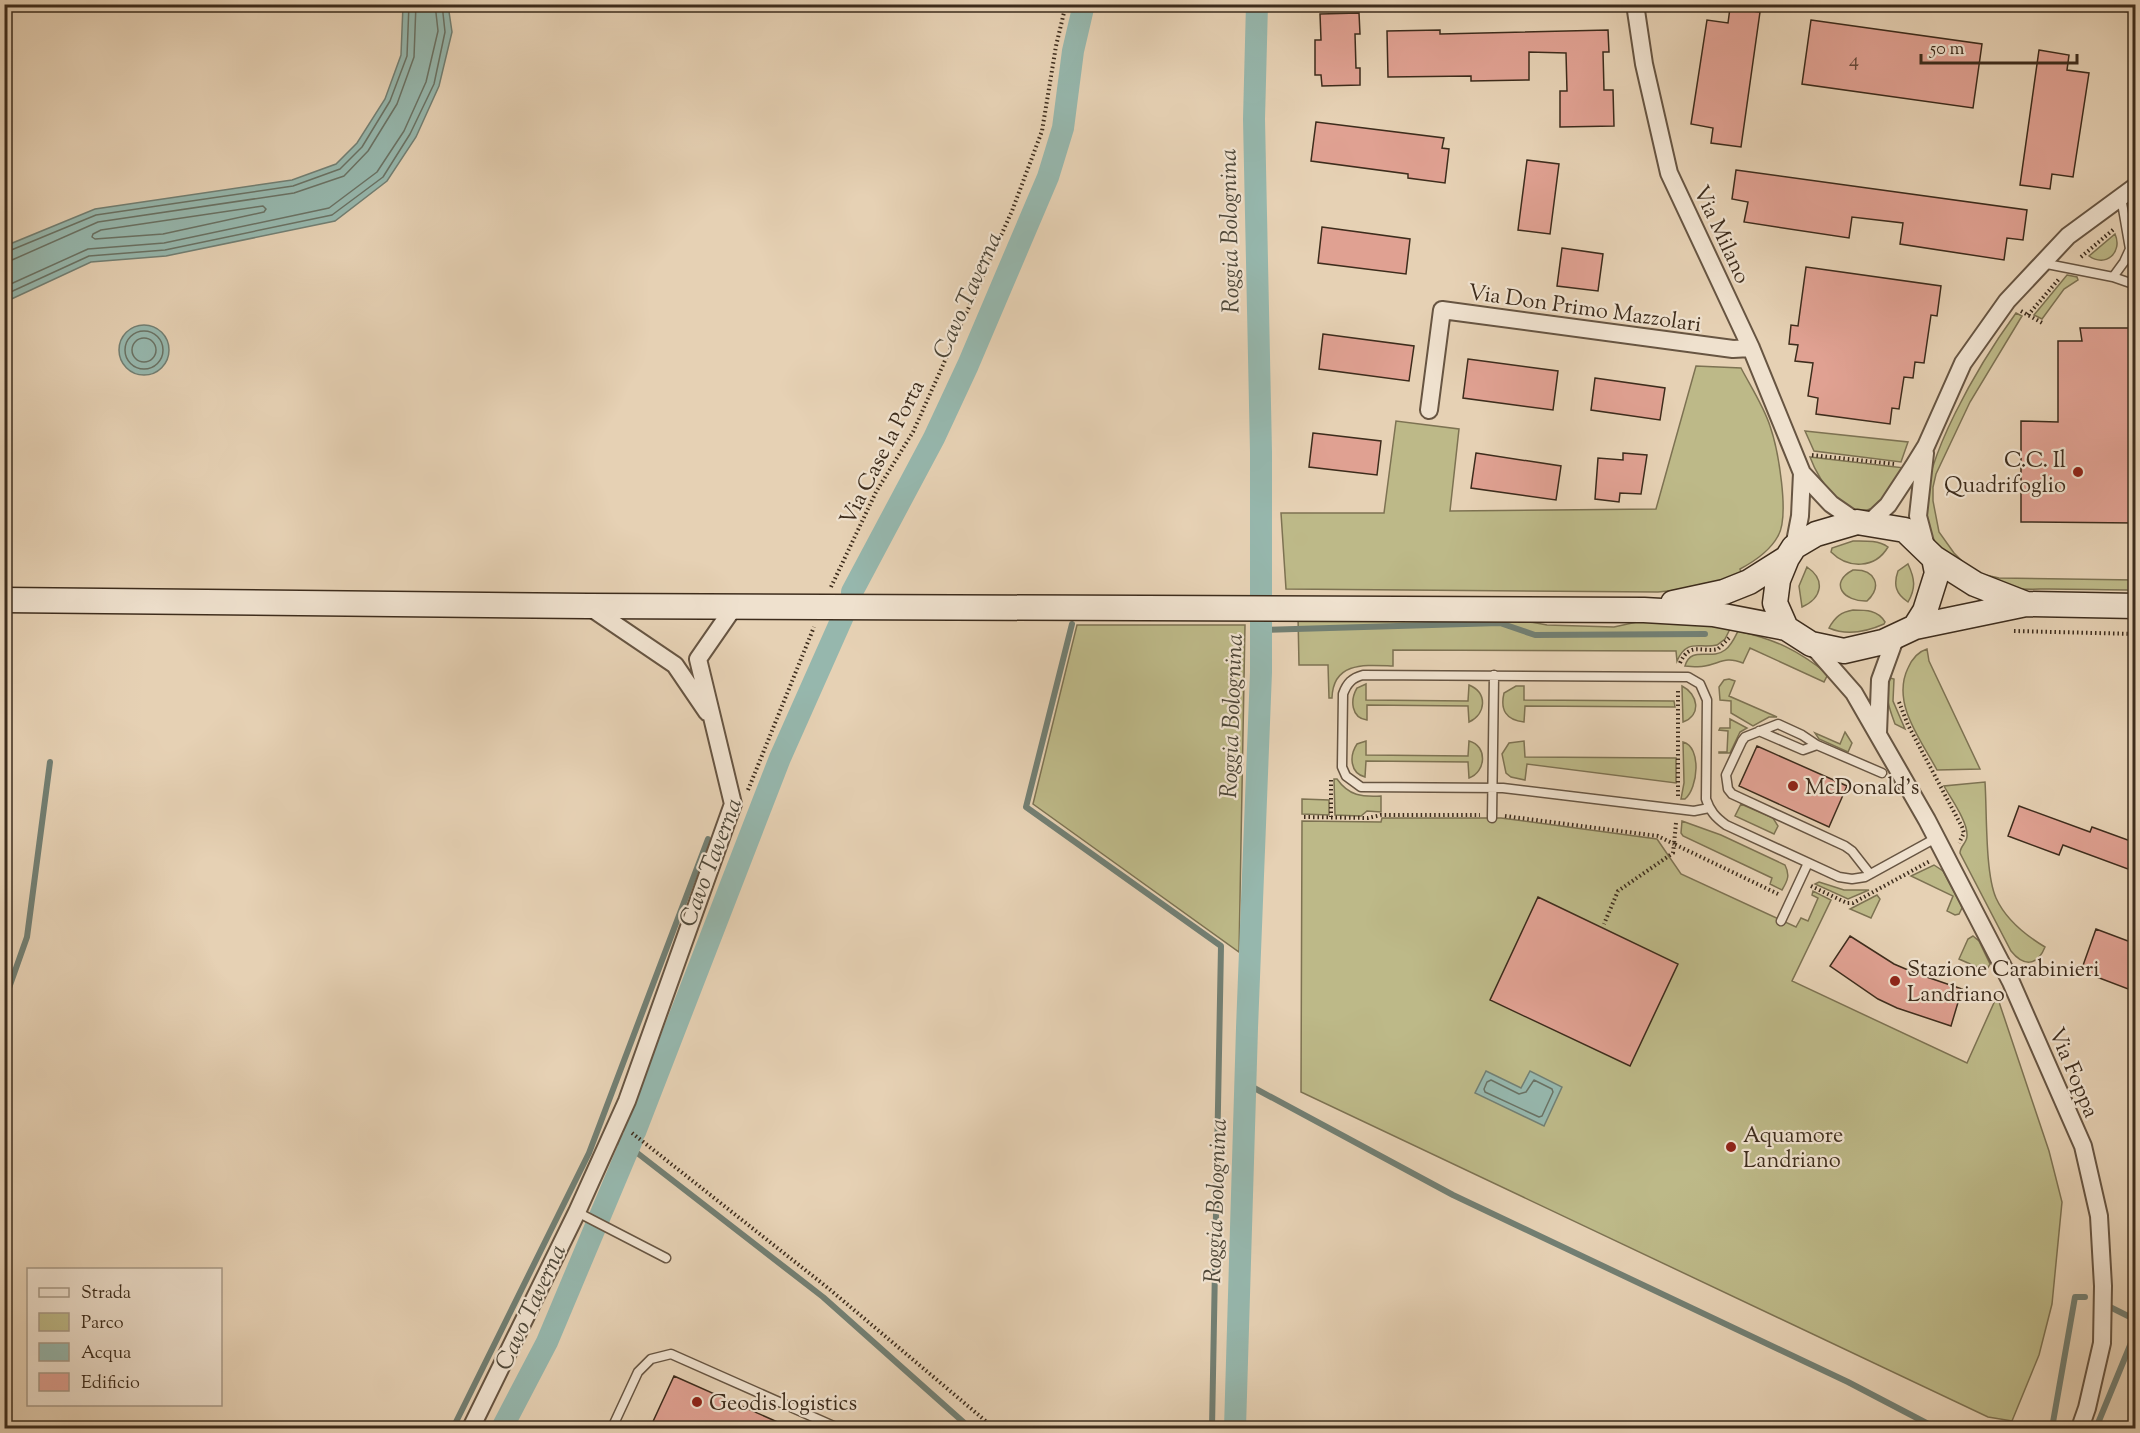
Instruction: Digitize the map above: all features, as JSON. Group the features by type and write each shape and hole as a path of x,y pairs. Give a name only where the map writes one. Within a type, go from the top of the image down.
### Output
{"main road":[{"path":"1644,610 1724,592 1749,582 1816,534 1863,522 1905,530 1930,554 1975,584 2026,604"},
{"path":"1786,628 1775,603 1778,580 1790,552"},
{"path":"1905,631 1925,611 1937,573 1930,554"},
{"path":"4,600 734,607 1644,610 1713,614 1786,628 1811,644 1844,651 1883,642 1905,631 2026,604 2136,606"}],"street":[{"name":"Via Milano","path":"1635,4 1644,64 1669,173 1751,348 1802,473 1831,504 1863,522"},
{"path":"1863,522 1888,505 1913,467 1926,446 1963,363 2007,301 2068,236 2136,186"},
{"name":"Via Don Primo Mazzolari","path":"1429,410 1442,310 1733,349 1751,348"},
{"path":"1926,446 1918,516 1930,554"},
{"name":"Via Milano","path":"1790,552 1800,516 1802,473"},
{"path":"588,606 675,665 714,723"},
{"path":"471,1428 578,1212 627,1101 733,804 698,659 734,607"},
{"path":"1878,734 1880,680 1905,631"},
{"name":"Via Foppa","path":"1811,644 1854,693 1940,846 2011,982 2083,1146 2099,1216 2103,1286 2102,1343 2080,1428"}],"lane":[{"path":"2105,4 2136,8"},
{"path":"2113,277 2133,252 2121,197"},
{"path":"2042,262 2113,277 2136,285"},
{"path":"1709,808 1694,811 1492,787 1361,787 1346,776 1342,767 1343,694 1346,685 1353,678 1363,675 1678,675 1694,680 1704,689 1707,700 1706,798 1716,818 1726,825 1808,863 1852,879 1940,846"},
{"path":"1492,818 1494,675"},
{"path":"1870,874 1852,851 1845,846 1739,798 1728,789 1726,775 1745,737 1778,724 1817,745 1882,772"},
{"path":"1759,731 1803,750 1817,745"},
{"path":"1781,921 1808,863"},
{"path":"578,1212 666,1258"},
{"path":"612,1428 638,1372 651,1359 670,1354 838,1428"}],"path":[{"name":"Via Case la Porta","path":"733,804 748,790 822,607 876,492 913,432 1012,211 1042,131 1056,46 1066,4"},
{"path":"2007,301 2044,324"},
{"path":"1794,452 1913,467"},
{"path":"2008,631 2136,634"},
{"path":"1800,881 1847,903 1853,903 1940,846 1960,843 1964,833 1962,827 1908,725 1898,699"},
{"path":"1331,817 1331,766 1342,767"},
{"path":"1604,924 1618,891 1673,853 1674,844"},
{"path":"617,1122 828,1288 994,1428"}],"green space":[{"path":"2115,234 2117,247 2111,256 2101,260 2089,256"},
{"path":"2067,275 2077,277 2078,280 2064,289 2042,319 2034,315"},
{"path":"2016,313 2022,316 1970,402 1936,474 1933,501 1939,532 1965,564 1981,574 1999,578 2135,580 2135,590 2013,588 1988,579 1960,564 1938,545 1930,534 1926,522 1926,499 1931,472 1942,443 1971,384"},
{"path":"1696,366 1741,368 1770,426 1776,450 1782,482 1781,526 1775,541 1766,551 1740,569 1742,575 1700,588 1658,592 1286,589 1281,513 1384,513 1396,421 1459,429 1450,511 1656,509"},
{"path":"1805,431 1908,442 1901,462 1814,451"},
{"path":"1810,457 1905,468 1885,500 1869,509 1858,510 1837,499 1820,478"},
{"path":"1853,541 1875,542 1888,547 1876,559 1861,564 1845,561 1831,552 1832,548"},
{"path":"1908,564 1914,583 1908,602 1898,592 1896,581 1898,571"},
{"path":"1807,567 1817,577 1819,588 1814,599 1802,607 1799,586"},
{"path":"1853,570 1867,572 1874,580 1875,590 1867,601 1852,598 1842,591 1841,580"},
{"path":"1853,610 1875,613 1885,622 1877,627 1856,632 1843,632 1829,628 1839,616"},
{"path":"1494,615 1547,625 1614,627 1655,618 1732,625 1725,639 1717,645 1689,647 1677,661 1676,651 1393,650 1393,666 1362,666 1345,671 1338,677 1332,698 1329,698 1328,665 1299,665 1298,616"},
{"path":"1077,625 1245,625 1239,952 1033,804"},
{"path":"1738,631 1764,638 1796,652 1828,674 1824,682 1750,648 1743,663 1727,660 1702,667 1685,666 1692,656 1720,653 1725,650"},
{"path":"1927,649 1929,661 1980,769 1937,770 1910,721 1905,708 1904,681 1913,659"},
{"path":"1890,678 1894,679 1893,701 1905,729 1895,724 1889,707 1887,690"},
{"path":"1724,680 1735,681 1729,696 1777,717 1769,717 1753,726 1731,713 1731,701 1720,700 1719,687"},
{"path":"1366,684 1366,700 1468,701 1469,685 1479,693 1482,704 1479,714 1469,722 1468,706 1367,705 1367,720 1358,716 1353,708 1353,698 1357,688"},
{"path":"1516,686 1524,686 1524,700 1674,701 1675,707 1525,706 1524,722 1513,719 1504,709 1504,693"},
{"path":"1682,686 1692,694 1696,704 1693,715 1683,722"},
{"path":"1730,719 1747,728 1740,732 1730,753 1719,753 1727,752 1728,731 1719,730 1730,728"},
{"path":"1845,732 1852,743 1848,752 1819,739 1815,733 1840,744"},
{"path":"1366,741 1366,755 1468,756 1469,741 1475,744 1482,753 1481,765 1475,775 1469,778 1468,762 1366,761 1365,777 1356,772 1352,759 1357,744"},
{"path":"1524,741 1525,757 1676,758 1676,783 1527,764 1525,780 1511,777 1506,773 1502,754 1509,743"},
{"path":"1683,742 1693,751 1696,768 1693,786 1685,799 1681,799 1684,783"},
{"path":"1334,779 1356,794 1381,796 1381,812 1367,811 1361,816 1335,815"},
{"path":"1985,782 1988,858 1992,887 2000,906 2011,920 2023,932 2045,947 2042,954 2034,961 2020,960 2011,951 1960,853 1967,838 1967,830 1944,786"},
{"path":"1302,799 1329,800 1329,815 1302,814"},
{"path":"1741,804 1773,818 1778,826 1774,834 1735,816"},
{"name":"Aquamore Landriano","path":"1382,818 1501,818 1657,839 1681,874 1796,927 1801,918 1808,921 1818,898 1812,895 1813,891 1831,900 1792,981 1967,1063 1997,996 2049,1151 2062,1202 2052,1304 2039,1355 2012,1421 1988,1417 1301,1092 1302,821 1381,822"},
{"path":"1682,821 1721,835 1785,865 1788,878 1782,890 1770,884 1772,878 1683,836"},
{"path":"1934,865 1943,871 1961,905 1959,914 1955,915 1947,911 1953,896 1911,876"},
{"path":"1819,882 1844,890 1869,890 1848,899 1815,884"},
{"path":"1877,895 1880,899 1871,918 1850,909"},
{"path":"1973,936 1979,941 1990,964 1986,971 1959,959 1968,939"}],"water":[{"path":"403,5 448,5 452,32 439,86 416,137 387,181 335,221 166,256 91,262 5,302 5,249 10,244 95,209 292,180 336,164 357,143 385,99 401,55"},
{"path":"149,325 162,332 168,340 168,360 162,368 154,374 139,375 126,368 120,360 119,345 126,332 134,326"},
{"path":"1486,1071 1521,1088 1530,1071 1562,1087 1544,1126 1475,1093"}],"building":[{"path":"1730,8 1760,12 1741,147 1711,143 1713,128 1691,124 1707,20 1728,23"},
{"path":"1359,13 1360,34 1355,34 1356,68 1360,68 1360,85 1322,86 1321,75 1315,75 1315,40 1321,40 1320,14"},
{"path":"1811,20 1982,44 1973,108 1802,84"},
{"path":"1440,30 1440,34 1608,30 1609,52 1603,52 1604,90 1613,90 1614,126 1560,127 1560,91 1567,91 1566,53 1529,52 1529,80 1471,81 1471,76 1388,77 1387,31"},
{"path":"2039,50 2069,55 2067,70 2089,73 2073,177 2052,174 2050,189 2020,185"},
{"path":"1316,122 1444,138 1442,148 1449,149 1445,183 1408,178 1408,174 1311,161"},
{"path":"1527,160 1559,164 1550,234 1518,230"},
{"path":"1736,170 2027,210 2023,240 2007,238 2004,260 1900,244 1903,223 1852,217 1849,238 1744,222 1748,202 1732,199"},
{"path":"1322,227 1410,239 1406,274 1318,263"},
{"path":"1562,248 1603,254 1598,291 1557,286"},
{"path":"1806,267 1941,286 1937,316 1931,315 1924,363 1915,362 1913,378 1904,377 1899,409 1892,408 1890,424 1816,414 1818,398 1808,396 1813,363 1795,361 1798,345 1789,344 1791,325 1798,326"},
{"name":"C.C. Il Quadrifoglio","path":"2080,328 2136,328 2136,523 2021,522 2021,421 2058,422 2058,341 2082,341"},
{"path":"1323,334 1414,346 1409,381 1319,369"},
{"path":"1468,359 1558,371 1553,410 1463,398"},
{"path":"1595,378 1665,388 1660,420 1591,410"},
{"path":"1313,433 1381,441 1377,475 1309,467"},
{"path":"1476,453 1561,466 1556,500 1471,488"},
{"path":"1623,453 1647,455 1641,494 1620,493 1619,502 1595,499 1598,458 1623,460"},
{"name":"McDonald's","path":"1757,746 1847,786 1829,827 1739,786"},
{"path":"2019,806 2090,832 2092,827 2136,843 2136,872 2063,845 2059,855 2008,836"},
{"path":"1538,897 1678,964 1630,1066 1490,1000"},
{"path":"2096,929 2136,944 2136,992 2081,971"},
{"name":"Stazione Carabinieri Landriano","path":"1850,936 1894,964 1962,989 1951,1026 1897,1008 1878,999 1830,966"},
{"name":"Geodis logistics","path":"674,1376 791,1428 650,1428"}],"waterway":[{"name":"Cavo Taverna","path":"852,592 934,438 968,365 1048,177 1063,128 1073,51 1084,4"},
{"name":"Roggia Bolognina","path":"1235,1428 1261,672 1261,452 1254,119 1257,4"},
{"name":"Cavo Taverna","path":"635,1132 780,758 844,614"},
{"path":"1261,630 1500,623 1535,635 1705,634"},
{"path":"1072,624 1026,807 1221,946 1212,1428"},
{"path":"4,1002 27,937 50,762"},
{"path":"453,1428 589,1153 708,839"},
{"path":"1245,1083 1453,1195 1848,1382 1936,1428"},
{"name":"Cavo Taverna","path":"502,1428 547,1342 632,1140"},
{"path":"617,1141 636,1152 823,1297 970,1428"},
{"path":"2052,1428 2075,1297 2085,1297"},
{"path":"2110,1307 2136,1320"},
{"path":"2096,1428 2136,1331"}],"place":[{"name":"C.C. Il Quadrifoglio","path":"2078,472"},
{"name":"McDonald's","path":"1793,786"},
{"name":"Stazione Carabinieri Landriano","path":"1895,981"},
{"name":"Aquamore Landriano","path":"1731,1147"},
{"name":"Geodis logistics","path":"697,1402"}]}
